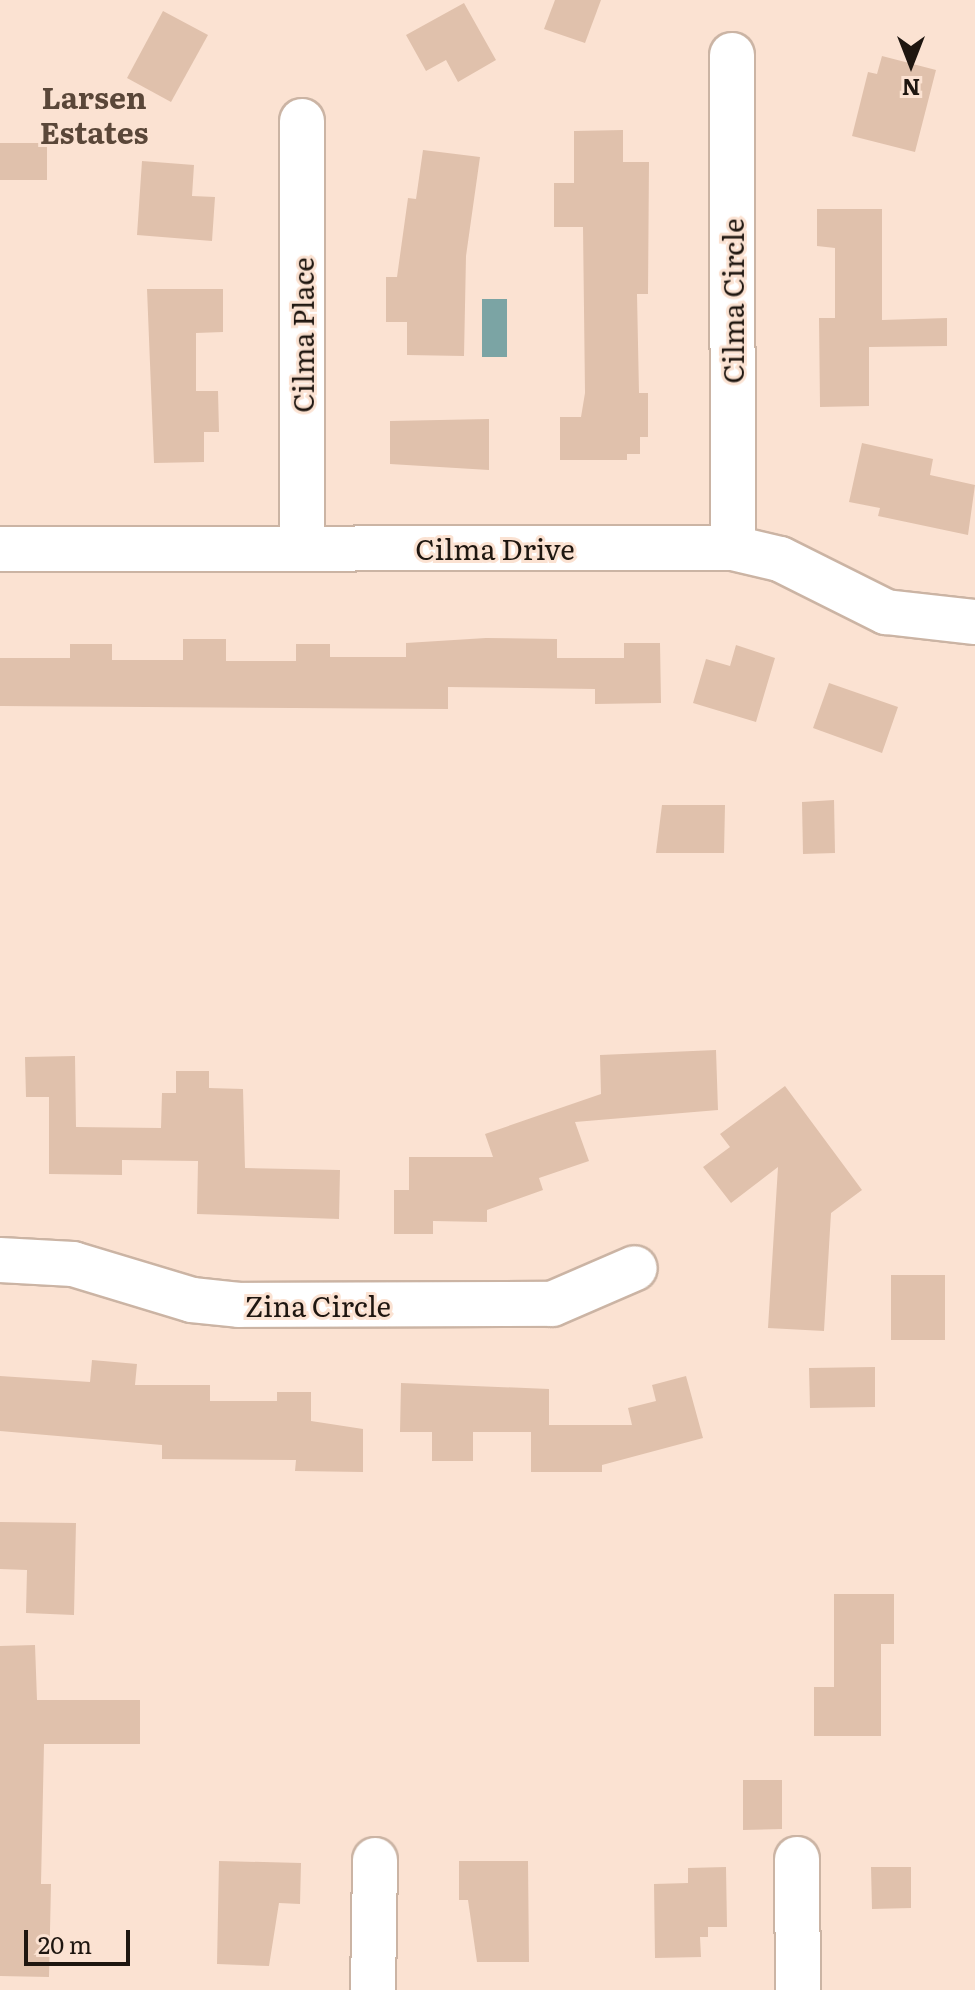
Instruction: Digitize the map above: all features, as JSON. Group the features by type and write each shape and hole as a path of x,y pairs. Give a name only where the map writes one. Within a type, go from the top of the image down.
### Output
{"street":[{"name":"Cilma Circle","path":"732,55 733,548"},
{"name":"Cilma Place","path":"302,121 302,548"},
{"name":"Cilma Drive","path":"0,549 733,548 780,559 886,612 975,622"},
{"name":"Zina Circle","path":"0,1260 73,1264 192,1300 239,1305 552,1304 635,1268"},
{"path":"797,1859 798,1990"},
{"path":"373,1990 375,1860"}],"water":[{"path":"482,299 507,299 507,357 482,357"}],"building":[{"path":"555,0 601,0 585,43 544,29"},
{"path":"464,3 496,60 458,82 446,60 426,71 406,35"},
{"path":"163,11 208,35 171,102 127,78"},
{"path":"882,56 936,70 915,152 852,136 868,72 877,74"},
{"path":"623,130 623,162 649,162 648,294 637,294 639,393 648,393 648,437 640,437 640,454 627,454 627,460 560,460 560,417 581,417 585,393 583,227 554,227 554,183 574,183 574,131"},
{"path":"0,143 47,143 47,180 0,180"},
{"path":"423,150 480,157 466,256 464,356 407,355 407,322 386,322 386,277 397,277 408,198 416,199"},
{"path":"142,161 194,165 192,196 215,197 212,241 137,235"},
{"path":"817,209 882,209 882,320 947,318 947,346 869,347 869,406 820,407 819,318 835,318 835,248 817,246"},
{"path":"147,289 223,289 223,332 196,333 196,391 218,391 219,432 204,432 204,462 154,463"},
{"path":"489,419 489,470 390,464 390,421"},
{"path":"862,443 933,459 930,475 975,485 968,535 878,516 880,508 849,502"},
{"path":"486,638 557,639 557,658 624,658 624,643 660,643 661,703 595,704 595,689 448,687 448,709 0,706 0,658 70,658 70,644 112,644 112,660 183,660 183,639 226,639 226,661 296,661 296,644 330,644 330,657 406,657 406,643"},
{"path":"736,645 775,658 756,722 693,703 706,659 730,666"},
{"path":"829,683 898,707 882,753 813,728"},
{"path":"834,800 835,853 803,854 802,802"},
{"path":"662,805 725,805 724,853 656,853"},
{"path":"716,1050 718,1110 575,1122 589,1161 539,1178 543,1190 487,1210 487,1222 433,1221 433,1234 394,1234 394,1190 409,1190 409,1157 493,1157 485,1134 601,1094 600,1055"},
{"path":"75,1056 76,1127 161,1128 162,1093 176,1093 176,1071 209,1071 209,1088 243,1089 245,1168 340,1170 339,1219 197,1214 198,1161 122,1160 122,1175 49,1174 49,1097 26,1097 25,1057"},
{"path":"785,1086 862,1190 831,1213 824,1331 768,1328 778,1167 731,1203 703,1167 730,1147 720,1134"},
{"path":"891,1275 945,1275 945,1340 891,1340"},
{"path":"92,1360 137,1364 135,1385 210,1385 210,1401 277,1401 277,1392 311,1392 311,1421 363,1429 363,1472 295,1471 296,1460 162,1459 162,1445 0,1431 0,1376 90,1382"},
{"path":"875,1367 875,1407 810,1408 809,1368"},
{"path":"686,1376 703,1438 602,1465 602,1472 531,1472 531,1432 473,1432 473,1461 432,1461 432,1432 400,1432 401,1383 549,1389 549,1425 632,1425 628,1408 656,1401 652,1385"},
{"path":"0,1522 76,1523 74,1615 26,1613 27,1570 0,1569"},
{"path":"834,1594 894,1594 894,1644 881,1644 881,1736 814,1736 814,1687 834,1687"},
{"path":"35,1645 37,1700 140,1700 140,1744 44,1744 41,1884 51,1884 49,1977 0,1976 0,1646"},
{"path":"743,1780 782,1780 782,1829 743,1830"},
{"path":"219,1861 301,1863 300,1904 279,1903 269,1966 217,1964"},
{"path":"459,1861 528,1861 529,1962 477,1962 468,1900 459,1900"},
{"path":"726,1867 727,1927 708,1927 708,1937 700,1937 701,1957 655,1958 654,1884 688,1883 688,1868"},
{"path":"871,1867 911,1867 911,1908 872,1909"}],"district":[{"name":"Larsen Estates","path":"94,113"}]}
